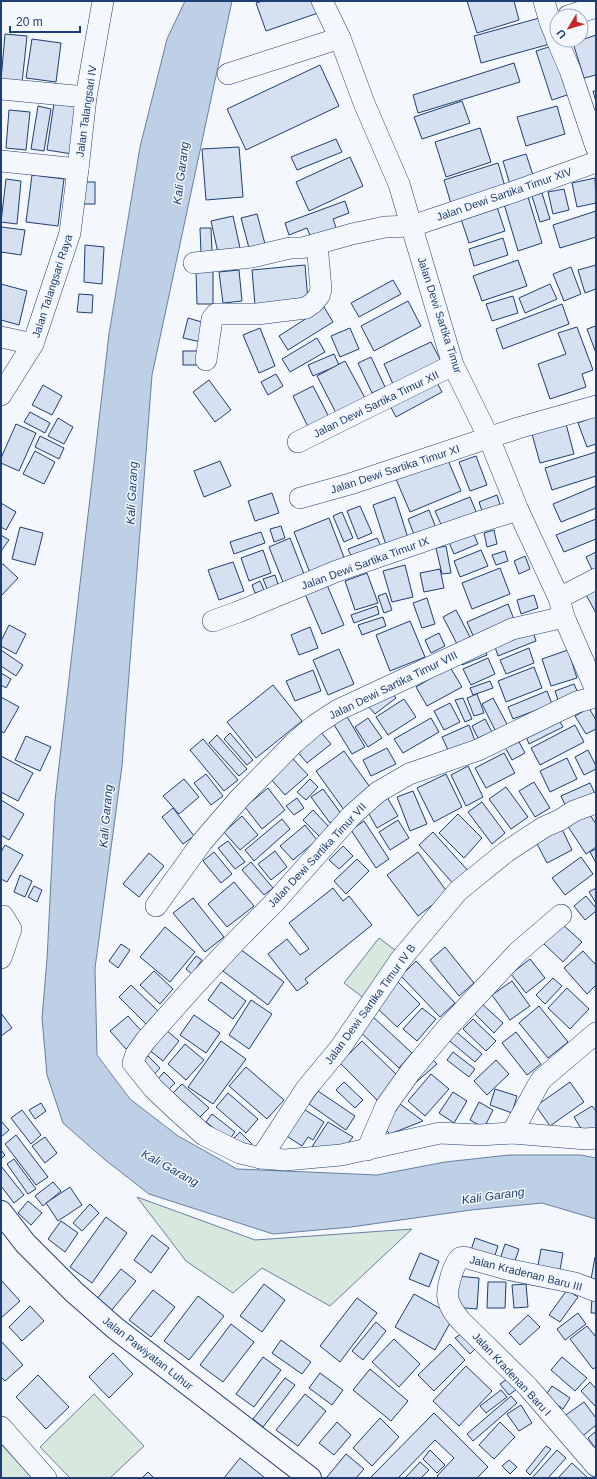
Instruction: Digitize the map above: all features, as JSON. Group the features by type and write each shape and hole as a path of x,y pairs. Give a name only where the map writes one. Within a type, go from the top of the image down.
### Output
{"main road":[{"name":"Jalan Pawiyatan Luhur","path":"1,1212 26,1243 74,1292 116,1328 310,1478"}],"street":[{"name":"Jalan Talangsari IV","path":"1,161 78,169 86,97 103,1"},
{"name":"Jalan Dewi Sartika Timur","path":"322,1 340,38 364,103 398,184 453,365 489,438 518,510 594,679"},
{"path":"544,1 549,10"},
{"path":"228,74 340,38"},
{"path":"564,48 596,147"},
{"path":"1,89 86,97"},
{"name":"Jalan Dewi Sartika Timur XIV","path":"194,263 252,257 290,248 302,248 385,227 412,226 596,162"},
{"name":"Jalan Talangsari Raya","path":"1,395 33,344 70,233 78,169"},
{"path":"206,360 212,319 216,314 257,314 306,308 313,303 319,296 321,289 317,244"},
{"path":"1,337 33,344"},
{"name":"Jalan Dewi Sartika Timur XII","path":"298,442 453,365"},
{"name":"Jalan Dewi Sartika Timur XI","path":"300,498 350,484 518,428 596,406"},
{"name":"Jalan Dewi Sartika Timur IX","path":"213,621 337,571 518,510"},
{"name":"Jalan Dewi Sartika Timur VIII","path":"156,906 202,842 239,798 315,724 338,710 561,607 596,579"},
{"name":"Jalan Dewi Sartika Timur VII","path":"262,1158 240,1153 204,1134 153,1088 133,1063 136,1054 146,1040 195,985 274,903 352,814 378,792 409,774 478,750 577,702 596,697"},
{"name":"Jalan Dewi Sartika Timur IV B","path":"262,1158 306,1089 340,1048 401,959 458,891 506,852 544,826 560,820 574,811 596,803"},
{"path":"1,958 11,929 2,916"},
{"path":"367,1150 386,1106 411,1071 446,1028 518,952 561,916"},
{"path":"512,1133 542,1079 596,1033"},
{"path":"262,1158 285,1160 341,1155 440,1133 479,1135 512,1133 586,1139 596,1138"},
{"name":"Jalan Kradenan Baru III","path":"447,1298 453,1268 460,1258 464,1257 506,1269 575,1283 596,1291"},
{"name":"Jalan Kradenan Baru I","path":"447,1298 451,1309 461,1321 528,1387 596,1466"},
{"path":"1,1427 46,1478"}],"shaded area":[{"path":"379,938 399,953 365,999 344,983"},
{"path":"137,1197 255,1240 412,1229 330,1306 262,1268 233,1293 186,1261"},
{"path":"94,1394 144,1446 110,1478 70,1478 40,1447"},
{"path":"1,1444 32,1478 1,1478"}],"water":[{"name":"Kali Garang","path":"185,1 232,1 152,375 122,766 95,968 97,1055 130,1099 178,1136 237,1169 377,1175 445,1162 509,1155 581,1155 596,1158 596,1219 542,1203 471,1210 351,1227 273,1234 149,1194 104,1159 63,1123 47,1075 42,1018 47,959 55,800 109,334 140,147 167,39"}],"building":[{"path":"263,1 314,1 318,13 266,31 256,3"},
{"path":"467,1 514,1 519,20 477,33"},
{"path":"543,17 549,44 481,63 474,36"},
{"path":"5,34 27,36 22,83 1,80"},
{"path":"596,35 596,75 584,78 575,48 589,48 589,37"},
{"path":"32,39 61,43 56,82 26,78"},
{"path":"549,47 559,48 573,93 552,100 536,51"},
{"path":"514,63 520,82 418,113 413,95"},
{"path":"320,65 339,106 246,150 227,109"},
{"path":"593,91 596,91 596,102"},
{"path":"462,101 470,123 422,139 414,117"},
{"path":"54,103 79,107 72,154 47,150"},
{"path":"38,106 51,109 44,151 31,149"},
{"path":"557,106 565,134 526,146 517,117"},
{"path":"9,110 30,112 26,150 6,148"},
{"path":"480,128 491,162 446,177 435,142"},
{"path":"336,139 342,152 297,170 291,157"},
{"path":"239,147 243,197 206,200 202,149"},
{"path":"526,154 535,181 511,188 503,161"},
{"path":"350,157 363,186 309,211 296,182"},
{"path":"498,163 506,190 452,207 444,180"},
{"path":"32,175 64,179 58,226 26,222"},
{"path":"595,178 596,203 577,207 572,183"},
{"path":"6,179 21,181 17,224 1,222"},
{"path":"84,182 95,182 95,204 84,204"},
{"path":"564,189 569,210 553,214 548,192"},
{"path":"542,193 550,219 540,222 532,196"},
{"path":"528,197 542,243 518,251 504,204"},
{"path":"345,201 349,213 333,219 339,236 314,245 307,228 289,235 285,223"},
{"path":"497,207 505,231 469,243 461,219"},
{"path":"596,211 596,237 560,248 553,225"},
{"path":"257,214 265,244 249,248 241,218"},
{"path":"233,216 240,248 218,253 211,221"},
{"path":"1,227 25,230 21,255 1,252"},
{"path":"200,228 211,228 212,252 201,253"},
{"path":"503,238 508,255 474,266 469,249"},
{"path":"85,245 104,247 102,284 84,282"},
{"path":"518,260 527,286 482,301 473,276"},
{"path":"305,265 308,301 255,305 252,270"},
{"path":"596,265 596,289 585,293 578,270"},
{"path":"571,267 581,294 564,301 553,274"},
{"path":"239,270 242,301 223,303 219,272"},
{"path":"196,271 213,271 213,304 197,304"},
{"path":"393,280 401,294 359,317 351,303"},
{"path":"1,284 27,291 19,325 1,320"},
{"path":"550,284 557,299 525,313 519,298"},
{"path":"79,294 93,295 92,313 77,312"},
{"path":"513,296 518,313 492,321 486,304"},
{"path":"408,301 421,326 374,351 361,326"},
{"path":"562,304 569,324 503,349 496,329"},
{"path":"324,307 333,322 288,350 279,336"},
{"path":"188,318 205,323 201,342 183,338"},
{"path":"596,326 596,353 587,329"},
{"path":"577,327 593,370 582,374 586,387 550,399 538,364 566,354 558,333"},
{"path":"260,328 275,366 259,373 243,335"},
{"path":"350,328 359,349 340,357 331,336"},
{"path":"317,338 325,352 290,372 282,359"},
{"path":"431,342 441,361 393,384 384,364"},
{"path":"183,351 201,351 201,365 183,365"},
{"path":"334,354 339,365 313,376 308,365"},
{"path":"371,357 385,387 372,393 358,363"},
{"path":"345,361 365,398 336,413 317,376"},
{"path":"276,374 283,386 268,395 261,382"},
{"path":"434,377 442,392 396,417 388,402"},
{"path":"209,380 231,410 215,422 193,392"},
{"path":"43,385 62,396 52,415 32,405"},
{"path":"313,386 331,421 310,431 293,396"},
{"path":"30,412 50,423 45,433 24,422"},
{"path":"596,416 596,444 587,447 578,423"},
{"path":"58,418 73,427 64,444 48,436"},
{"path":"16,424 36,433 19,471 1,463 1,458"},
{"path":"566,424 574,454 540,463 532,434"},
{"path":"40,436 64,448 59,459 35,447"},
{"path":"35,451 55,462 44,484 23,474"},
{"path":"596,452 596,476 552,490 545,468"},
{"path":"476,456 487,485 470,491 459,462"},
{"path":"447,458 461,491 410,512 396,479"},
{"path":"220,461 231,486 204,497 194,471"},
{"path":"596,486 596,508 561,522 553,504"},
{"path":"272,493 279,513 255,521 248,501"},
{"path":"497,495 502,511 484,517 479,502"},
{"path":"395,497 408,538 386,545 373,505"},
{"path":"470,497 477,514 443,529 435,511"},
{"path":"1,503 16,512 6,530 1,527"},
{"path":"360,506 372,533 358,539 347,511"},
{"path":"429,510 436,528 415,537 408,519"},
{"path":"342,512 353,538 344,542 333,516"},
{"path":"329,518 345,560 310,573 294,532"},
{"path":"596,519 596,539 564,552 556,535"},
{"path":"281,526 285,538 274,542 270,529"},
{"path":"20,527 43,533 35,565 12,559"},
{"path":"472,530 478,544 454,554 448,540"},
{"path":"494,530 497,544 487,547 484,533"},
{"path":"261,532 265,543 234,554 230,542"},
{"path":"1,535 9,540 1,551"},
{"path":"290,538 304,574 283,582 269,547"},
{"path":"377,538 382,548 353,560 348,549"},
{"path":"446,546 451,573 442,574 436,548"},
{"path":"263,550 271,573 249,581 241,558"},
{"path":"481,550 488,566 460,577 454,561"},
{"path":"505,551 508,561 496,565 492,555"},
{"path":"596,552 596,576 595,576 586,557"},
{"path":"525,556 530,569 519,574 514,561"},
{"path":"233,562 244,591 219,600 208,570"},
{"path":"3,564 18,578 1,596 1,565"},
{"path":"405,565 413,597 392,602 383,571"},
{"path":"500,568 510,594 472,609 462,583"},
{"path":"440,569 444,588 424,592 420,573"},
{"path":"367,573 378,603 355,610 345,581"},
{"path":"275,575 279,587 268,591 263,579"},
{"path":"260,581 264,590 255,593 252,585"},
{"path":"327,585 344,625 322,634 305,594"},
{"path":"596,587 596,613 585,593"},
{"path":"386,593 392,610 384,613 378,596"},
{"path":"534,595 538,608 521,614 517,600"},
{"path":"427,598 435,624 422,628 413,603"},
{"path":"508,604 515,622 475,640 467,622"},
{"path":"377,606 379,614 354,623 351,615"},
{"path":"456,610 470,637 457,644 443,617"},
{"path":"383,617 386,626 362,635 358,625"},
{"path":"410,621 425,657 390,671 376,635"},
{"path":"9,625 26,634 16,654 1,646 1,641"},
{"path":"310,627 318,648 299,655 291,635"},
{"path":"533,632 536,641 498,656 495,647"},
{"path":"439,633 445,646 431,653 425,640"},
{"path":"484,648 487,655 462,665 459,658"},
{"path":"529,648 534,663 506,674 500,660"},
{"path":"339,649 354,684 328,695 313,660"},
{"path":"1,650 23,665 16,676 1,666"},
{"path":"568,650 577,678 551,686 542,659"},
{"path":"488,658 495,674 471,685 463,669"},
{"path":"450,667 462,687 427,706 416,687"},
{"path":"534,667 542,688 506,702 498,681"},
{"path":"313,670 321,691 295,701 286,681"},
{"path":"1,673 11,679 6,688 1,685"},
{"path":"490,681 493,688 473,695 470,688"},
{"path":"574,684 578,693 558,700 555,691"},
{"path":"273,685 302,721 256,758 227,722"},
{"path":"390,690 396,698 375,714 368,706"},
{"path":"547,691 552,704 513,719 508,707"},
{"path":"477,694 484,713 474,716 467,698"},
{"path":"1,697 19,707 4,733 1,731"},
{"path":"463,698 472,719 465,722 455,700"},
{"path":"493,698 508,726 496,732 482,704"},
{"path":"404,699 416,717 388,735 376,717"},
{"path":"450,703 460,722 444,730 434,711"},
{"path":"589,708 596,720 596,729 586,734 575,716"},
{"path":"346,715 365,747 352,754 333,723"},
{"path":"368,718 382,738 368,747 355,727"},
{"path":"431,718 439,732 403,753 394,739"},
{"path":"558,718 563,727 529,744 525,734"},
{"path":"485,719 492,732 478,738 472,726"},
{"path":"469,725 475,741 449,752 442,737"},
{"path":"575,725 584,742 540,765 531,748"},
{"path":"319,730 331,744 307,763 295,749"},
{"path":"230,733 253,760 247,765 224,739"},
{"path":"217,735 247,769 239,776 209,743"},
{"path":"26,736 51,747 40,771 15,760"},
{"path":"203,739 238,780 224,791 190,750"},
{"path":"518,740 525,753 512,760 505,747"},
{"path":"387,748 396,764 371,776 363,760"},
{"path":"588,750 596,769 584,775 575,757"},
{"path":"344,751 372,790 344,810 316,771"},
{"path":"504,753 515,773 486,788 475,768"},
{"path":"1,756 33,773 18,801 1,792"},
{"path":"292,758 308,775 285,795 270,778"},
{"path":"567,758 577,779 550,792 540,771"},
{"path":"468,766 483,797 466,806 451,775"},
{"path":"206,774 223,796 211,805 194,783"},
{"path":"446,774 462,807 434,822 417,788"},
{"path":"184,779 199,797 179,814 163,796"},
{"path":"310,779 318,787 306,800 297,792"},
{"path":"534,782 550,808 535,817 519,791"},
{"path":"590,783 596,796 567,809 561,796"},
{"path":"506,787 528,817 511,829 489,799"},
{"path":"268,788 285,810 262,829 245,807"},
{"path":"323,789 342,815 330,823 311,797"},
{"path":"413,791 427,824 410,831 397,797"},
{"path":"387,797 398,816 377,828 366,809"},
{"path":"297,798 304,808 294,815 286,806"},
{"path":"1,800 24,814 9,840 1,835"},
{"path":"482,802 505,833 492,844 468,812"},
{"path":"173,808 194,836 183,844 162,817"},
{"path":"586,809 596,824 596,847 586,854 565,822"},
{"path":"313,810 331,829 321,838 303,820"},
{"path":"458,814 482,838 464,858 439,833"},
{"path":"242,816 258,835 240,850 224,832"},
{"path":"282,819 290,829 254,861 245,850"},
{"path":"398,820 409,838 390,850 379,832"},
{"path":"364,821 389,859 376,868 351,830"},
{"path":"305,825 317,840 293,860 280,846"},
{"path":"560,825 572,850 547,863 534,838"},
{"path":"433,832 471,874 456,887 419,845"},
{"path":"228,841 245,862 235,869 218,848"},
{"path":"5,845 23,855 7,882 1,879 1,852"},
{"path":"343,846 353,856 339,869 329,860"},
{"path":"596,849 596,863 590,852"},
{"path":"275,851 287,867 271,880 258,864"},
{"path":"214,852 232,874 221,883 203,861"},
{"path":"418,852 448,893 418,916 387,875"},
{"path":"149,853 164,866 139,897 123,884"},
{"path":"581,857 593,874 565,895 552,878"},
{"path":"357,859 369,871 346,894 334,881"},
{"path":"251,862 273,888 264,895 242,870"},
{"path":"20,875 32,881 25,897 14,892"},
{"path":"234,882 254,906 227,927 208,904"},
{"path":"34,886 42,890 37,902 28,897"},
{"path":"333,888 343,901 349,896 372,925 305,979 308,983 297,991 268,954 287,939 300,955 309,949 289,923"},
{"path":"596,888 596,903 589,892"},
{"path":"586,896 596,908 596,911 585,920 574,906"},
{"path":"193,898 224,937 205,952 173,913"},
{"path":"562,924 582,942 563,962 543,943"},
{"path":"165,927 195,952 170,982 140,957"},
{"path":"121,944 130,950 118,968 109,961"},
{"path":"445,947 474,983 459,996 430,960"},
{"path":"240,949 284,982 268,1005 223,971"},
{"path":"583,951 596,965 596,985 587,994 564,968"},
{"path":"196,956 202,960 192,974 186,969"},
{"path":"530,959 545,978 526,993 511,974"},
{"path":"416,961 455,1003 440,1017 401,976"},
{"path":"154,971 173,989 160,1004 140,985"},
{"path":"553,978 562,986 545,1004 536,995"},
{"path":"512,981 530,1006 510,1020 492,995"},
{"path":"221,982 246,1001 233,1019 208,1000"},
{"path":"398,982 420,1004 397,1027 375,1006"},
{"path":"131,985 158,1011 146,1024 119,997"},
{"path":"567,988 589,1009 570,1029 548,1008"},
{"path":"251,1000 272,1014 249,1049 229,1035"},
{"path":"481,1003 503,1023 494,1033 473,1012"},
{"path":"539,1006 568,1042 548,1058 519,1023"},
{"path":"422,1008 436,1019 417,1041 403,1029"},
{"path":"1,1013 12,1028 1,1036"},
{"path":"194,1015 220,1033 206,1053 180,1035"},
{"path":"371,1015 412,1053 399,1068 358,1030"},
{"path":"128,1016 144,1034 126,1049 110,1031"},
{"path":"473,1019 496,1041 486,1051 463,1029"},
{"path":"165,1029 179,1041 163,1061 148,1049"},
{"path":"453,1029 482,1054 475,1062 445,1037"},
{"path":"516,1032 541,1064 527,1075 502,1043"},
{"path":"221,1041 246,1059 213,1104 188,1087"},
{"path":"362,1041 401,1079 379,1102 340,1063"},
{"path":"185,1044 204,1060 186,1080 168,1064"},
{"path":"453,1052 475,1069 469,1077 447,1060"},
{"path":"148,1056 160,1068 151,1078 138,1066"},
{"path":"431,1058 437,1064 414,1084"},
{"path":"496,1060 509,1074 487,1095 474,1081"},
{"path":"246,1067 284,1100 267,1119 229,1086"},
{"path":"164,1072 175,1083 168,1090 157,1080"},
{"path":"431,1074 449,1089 425,1116 408,1101"},
{"path":"344,1082 363,1100 355,1108 336,1090"},
{"path":"570,1082 584,1102 550,1126 536,1106"},
{"path":"182,1084 209,1108 200,1117 173,1093"},
{"path":"495,1089 517,1096 512,1113 490,1105"},
{"path":"318,1091 355,1116 346,1130 309,1104"},
{"path":"453,1092 467,1101 454,1123 439,1113"},
{"path":"228,1093 258,1119 246,1133 216,1107"},
{"path":"479,1102 493,1110 484,1128 470,1120"},
{"path":"41,1103 46,1111 35,1119 29,1110"},
{"path":"400,1104 423,1121 390,1134 384,1128"},
{"path":"299,1106 324,1122 313,1140 308,1137 302,1146 282,1133"},
{"path":"592,1106 596,1111 596,1128 585,1135 574,1117"},
{"path":"22,1110 41,1135 31,1144 11,1118"},
{"path":"212,1114 235,1132 229,1140 206,1122"},
{"path":"1,1121 9,1130 1,1137"},
{"path":"328,1122 353,1137 345,1147 308,1153"},
{"path":"240,1132 252,1144 243,1153 231,1141"},
{"path":"16,1135 48,1177 36,1185 5,1144"},
{"path":"45,1137 57,1153 45,1163 32,1146"},
{"path":"1,1150 5,1155 1,1159"},
{"path":"14,1159 36,1189 28,1194 7,1164"},
{"path":"1,1166 24,1195 14,1203 1,1186"},
{"path":"53,1182 61,1191 43,1206 35,1196"},
{"path":"70,1187 82,1205 58,1221 46,1203"},
{"path":"28,1201 42,1213 31,1225 18,1213"},
{"path":"90,1204 99,1213 82,1231 73,1223"},
{"path":"106,1217 127,1233 92,1283 70,1267"},
{"path":"61,1221 78,1233 65,1252 48,1239"},
{"path":"152,1235 169,1248 151,1273 134,1260"},
{"path":"475,1238 498,1246 493,1261 470,1253"},
{"path":"505,1244 519,1249 513,1267 499,1262"},
{"path":"541,1249 563,1253 559,1275 537,1271"},
{"path":"420,1253 439,1261 429,1287 409,1279"},
{"path":"595,1257 596,1258 596,1286 590,1285"},
{"path":"121,1269 136,1281 110,1312 96,1300"},
{"path":"456,1276 479,1278 477,1309 454,1307"},
{"path":"1,1280 20,1301 1,1318"},
{"path":"488,1282 506,1282 505,1308 487,1308"},
{"path":"264,1284 285,1300 262,1332 240,1316"},
{"path":"526,1284 528,1307 514,1308 512,1285"},
{"path":"153,1290 175,1307 151,1337 129,1320"},
{"path":"567,1290 578,1297 560,1322 549,1315"},
{"path":"414,1294 454,1316 435,1350 395,1327"},
{"path":"198,1296 224,1316 189,1360 164,1341"},
{"path":"357,1298 377,1313 340,1362 320,1346"},
{"path":"592,1298 596,1299 596,1313 591,1313"},
{"path":"30,1306 44,1321 22,1341 9,1327"},
{"path":"578,1313 586,1324 565,1340 557,1329"},
{"path":"528,1315 540,1327 520,1345 509,1333"},
{"path":"376,1322 386,1331 363,1360 352,1351"},
{"path":"231,1324 254,1342 223,1382 200,1365"},
{"path":"587,1326 596,1337 596,1367 593,1369 570,1339"},
{"path":"462,1333 475,1349 470,1354 455,1338"},
{"path":"394,1339 420,1364 399,1387 372,1362"},
{"path":"281,1340 311,1362 302,1374 272,1353"},
{"path":"1,1341 23,1365 5,1381 1,1377"},
{"path":"450,1344 465,1360 434,1391 418,1375"},
{"path":"113,1353 133,1374 109,1398 89,1377"},
{"path":"263,1357 281,1370 254,1407 236,1394"},
{"path":"562,1357 587,1378 575,1391 551,1370"},
{"path":"466,1366 492,1391 459,1426 433,1401"},
{"path":"370,1369 408,1401 391,1421 353,1390"},
{"path":"320,1373 343,1390 332,1405 309,1388"},
{"path":"38,1375 69,1407 46,1429 16,1397"},
{"path":"510,1377 518,1388 509,1395 500,1384"},
{"path":"285,1378 295,1385 263,1427 253,1419"},
{"path":"590,1382 596,1389 596,1407 581,1391"},
{"path":"552,1386 570,1398 563,1409 545,1396"},
{"path":"501,1390 507,1397 486,1413 480,1406"},
{"path":"305,1394 326,1411 298,1446 276,1430"},
{"path":"511,1396 517,1403 473,1441 467,1434"},
{"path":"584,1402 596,1418 596,1425 579,1439 563,1417"},
{"path":"521,1405 532,1423 519,1431 507,1414"},
{"path":"434,1413 488,1467 477,1478 439,1478 437,1476 454,1458 435,1440 398,1478 370,1478"},
{"path":"380,1418 399,1437 372,1466 353,1448"},
{"path":"337,1422 351,1435 334,1455 319,1443"},
{"path":"500,1422 515,1437 494,1459 479,1445"},
{"path":"596,1431 596,1449 588,1438"},
{"path":"546,1446 551,1449 530,1475 526,1471"},
{"path":"430,1450 445,1465 437,1473 423,1459"},
{"path":"557,1450 566,1458 548,1478 532,1478"},
{"path":"346,1454 364,1469 356,1478 328,1478 327,1477"},
{"path":"240,1458 265,1478 224,1478"},
{"path":"509,1460 517,1467 510,1474 502,1466"},
{"path":"420,1462 429,1470 421,1478 405,1478"},
{"path":"572,1463 588,1478 558,1478"},
{"path":"148,1472 154,1478 142,1478"}]}
